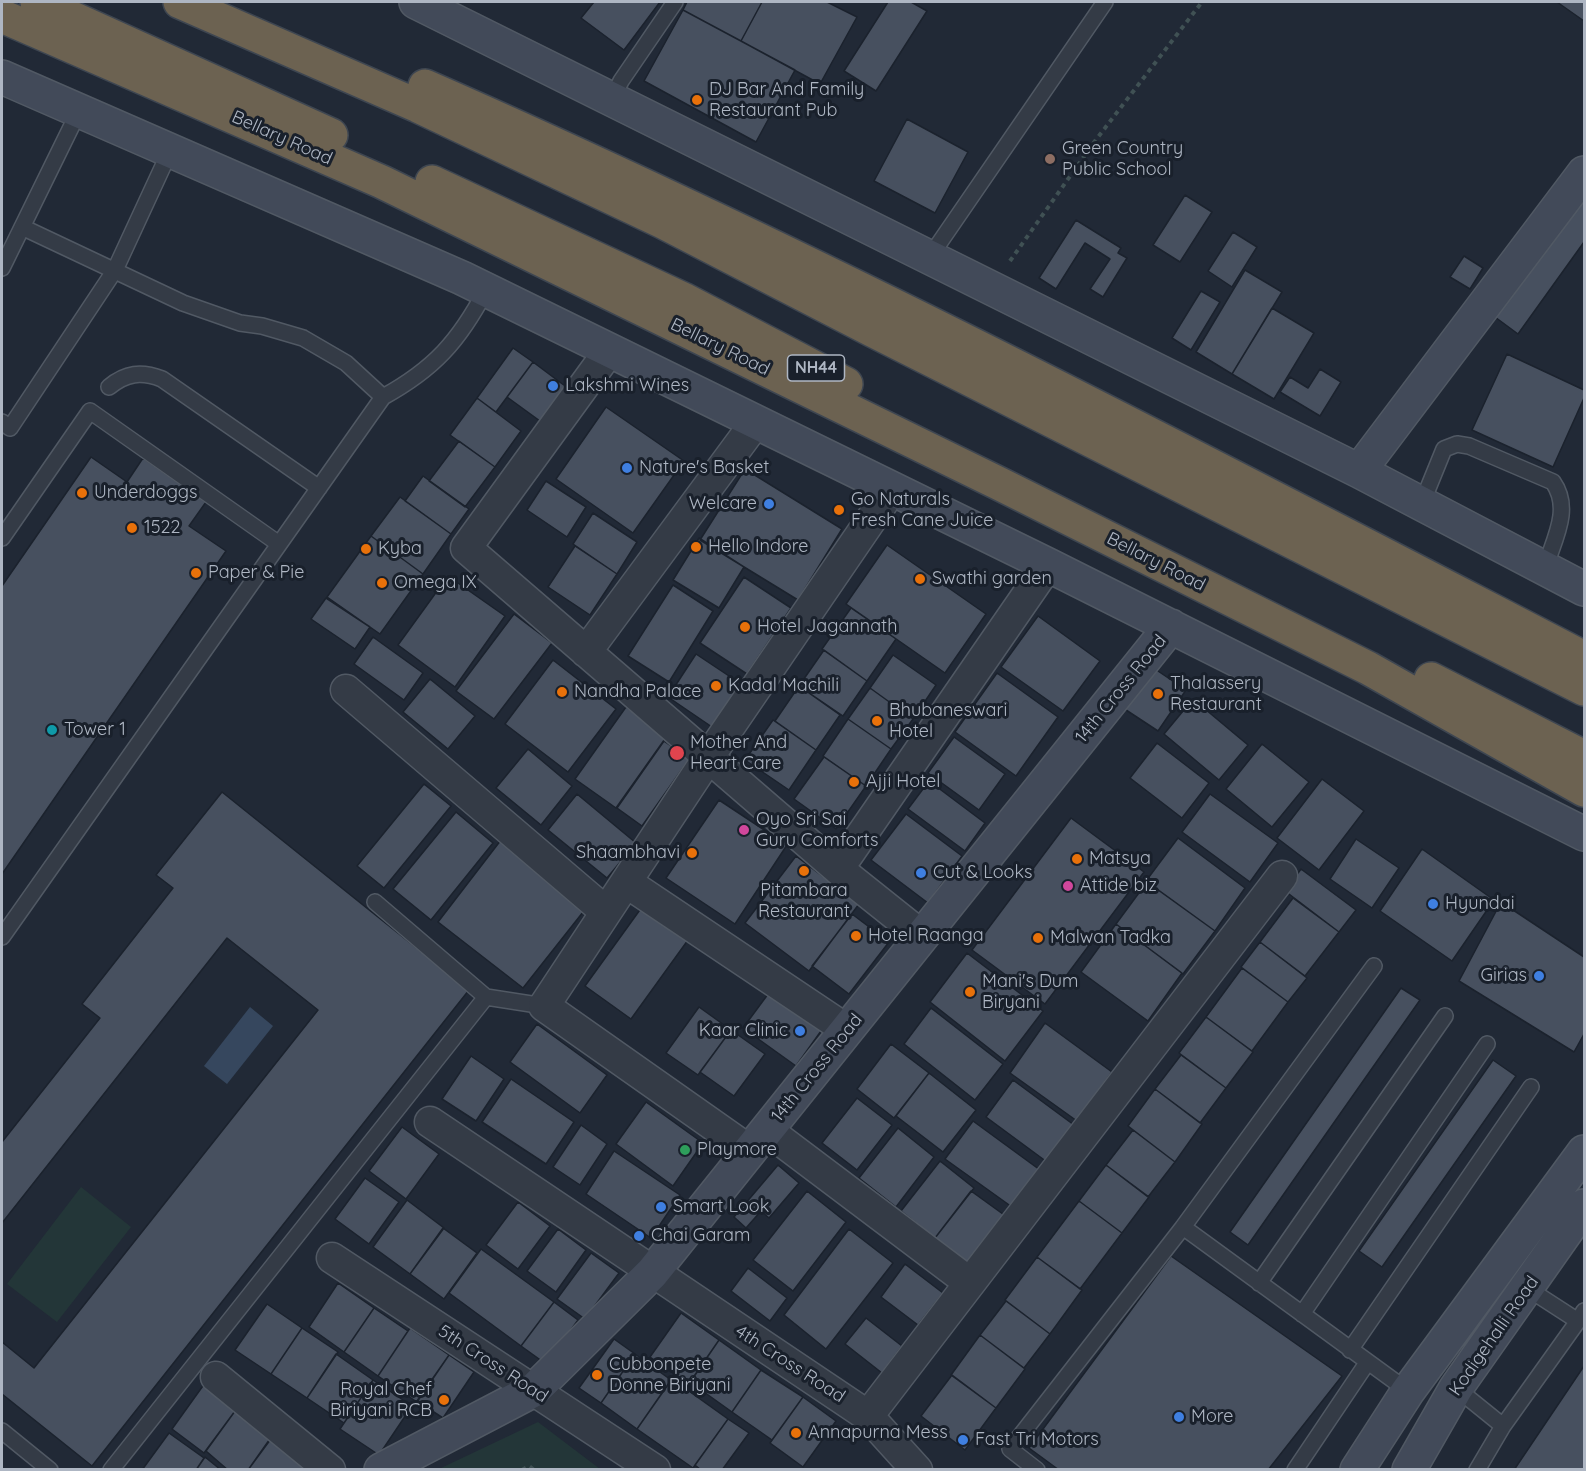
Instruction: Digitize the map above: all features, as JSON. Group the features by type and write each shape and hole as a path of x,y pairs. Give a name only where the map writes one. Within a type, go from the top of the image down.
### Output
{"highway":[{"name":"Bellary Road","path":"36,2 682,298 908,416 1584,757"},
{"path":"180,2 396,97 663,222 872,330 1584,689"},
{"path":"234,2 575,152 926,322 1584,658"},
{"name":"Bellary Road","path":"2,16 382,182 968,468 1368,668 1584,790"}],"street":[{"path":"416,2 1359,471 1584,589"},
{"path":"2,77 486,290 1171,626 1584,834"},
{"path":"1359,471 1584,173"},
{"path":"610,350 466,548 838,869 922,936"},
{"path":"586,652 756,422"},
{"path":"892,489 708,758 544,1006 758,1141 970,1283"},
{"path":"838,869 1048,566"},
{"name":"14th Cross Road","path":"381,1470 534,1390 652,1273 1171,626"},
{"path":"346,690 606,912"},
{"path":"868,1416 1282,876"},
{"path":"626,882 847,1030"},
{"name":"4th Cross Road","path":"430,1122 868,1416 917,1470"},
{"path":"1357,1470 1408,1391 1584,1152"},
{"name":"Kodigehalli Road","path":"1409,1470 1456,1388 1584,1206"},
{"name":"5th Cross Road","path":"332,1258 655,1470"},
{"path":"216,1377 330,1470"}],"lane":[{"path":"612,99 621,81 675,2"},
{"path":"929,258 1105,2"},
{"path":"2,268 79,111"},
{"path":"2,422 10,428 115,270 170,151"},
{"path":"22,227 211,313 283,331 310,342 346,363 383,397"},
{"path":"2,937 383,397 405,385 444,354 461,334 486,290"},
{"path":"109,387 126,376 136,374 162,379 319,488"},
{"path":"2,538 90,411 279,544"},
{"path":"1422,503 1444,449 1457,444 1469,446 1553,482 1561,493 1564,507 1545,568"},
{"path":"375,902 486,997 544,1006"},
{"path":"1037,1470 1010,1449 1183,1227 1374,966"},
{"path":"111,1470 486,997"},
{"path":"1259,1283 1445,1016"},
{"path":"1302,1314 1486,1044"},
{"path":"1350,1350 1531,1087"},
{"path":"1183,1227 1408,1391"},
{"path":"1477,1470 1503,1426 1581,1316 1527,1288"},
{"path":"1295,1470 1368,1363"},
{"path":"1456,1388 1503,1426"},
{"path":"2,1431 50,1470"}],"path":[{"path":"990,288 1095,141 1202,2"},
{"path":"522,1470 529,1466 534,1470"}],"shaded area":[{"path":"81,1187 131,1227 57,1322 7,1284"},
{"path":"538,1422 600,1469 439,1469"}],"water":[{"path":"250,1007 273,1026 227,1084 204,1066"}],"building":[{"path":"594,2 660,2 624,50 581,18"},
{"path":"687,2 762,2 741,41 683,10"},
{"path":"762,2 827,2 857,17 820,84 741,41"},
{"path":"888,2 911,2 927,11 876,91 844,71"},
{"path":"1557,2 1584,2 1584,21"},
{"path":"683,10 795,70 756,142 644,81"},
{"path":"907,119 968,152 935,213 874,181"},
{"path":"1584,193 1584,242 1518,334 1495,317"},
{"path":"1185,195 1212,212 1180,262 1153,245"},
{"path":"1076,220 1121,248 1118,253 1127,258 1103,297 1090,289 1110,259 1085,243 1056,289 1039,278"},
{"path":"1233,232 1257,247 1232,287 1208,271"},
{"path":"1464,256 1483,268 1470,289 1450,277"},
{"path":"1245,270 1282,292 1232,374 1196,352"},
{"path":"1201,291 1220,302 1191,350 1172,338"},
{"path":"1272,308 1314,333 1274,399 1232,374"},
{"path":"513,348 533,362 496,412 477,398"},
{"path":"1507,354 1584,390 1584,398 1553,467 1472,430"},
{"path":"533,362 565,386 540,421 507,397"},
{"path":"1320,369 1341,382 1320,416 1280,392 1290,377 1308,388"},
{"path":"477,398 521,431 495,467 450,435"},
{"path":"606,407 684,461 633,533 556,479"},
{"path":"459,441 495,467 465,507 429,481"},
{"name":"Tower 1","path":"91,457 127,482 143,458 206,502 189,526 226,551 2,874 2,586"},
{"path":"745,469 842,529 798,600 700,540"},
{"path":"423,476 469,509 451,534 405,501"},
{"path":"546,481 586,507 567,537 527,510"},
{"path":"400,497 451,534 423,574 371,536"},
{"path":"593,513 637,542 617,574 573,544"},
{"path":"371,536 423,574 380,634 327,597"},
{"path":"699,538 744,567 719,608 673,580"},
{"path":"887,545 986,614 945,673 846,604"},
{"path":"575,546 617,574 590,615 548,587"},
{"path":"448,576 505,616 455,687 398,645"},
{"path":"744,577 791,608 747,674 700,643"},
{"path":"673,585 713,611 669,682 628,656"},
{"path":"326,598 370,627 355,649 311,619"},
{"path":"851,608 896,639 867,681 822,649"},
{"path":"514,614 552,643 494,719 456,691"},
{"path":"1038,616 1100,661 1063,711 1001,667"},
{"path":"373,637 423,673 404,700 354,664"},
{"path":"824,650 867,681 843,716 799,686"},
{"path":"696,654 741,684 712,727 668,697"},
{"path":"893,655 936,685 913,719 870,688"},
{"path":"553,660 616,709 568,772 505,724"},
{"path":"1152,667 1186,690 1158,731 1123,708"},
{"path":"997,673 1058,717 1016,776 955,732"},
{"path":"430,679 475,716 448,749 403,712"},
{"path":"799,686 840,715 816,750 775,721"},
{"path":"870,688 913,719 891,749 848,719"},
{"path":"1193,699 1248,745 1219,780 1164,734"},
{"path":"626,707 667,736 616,808 575,779"},
{"path":"848,719 891,749 866,786 823,756"},
{"path":"773,720 816,750 789,790 745,760"},
{"path":"954,737 1005,774 979,810 928,773"},
{"path":"664,741 690,758 642,826 617,808"},
{"path":"1157,743 1209,783 1182,818 1130,778"},
{"path":"1262,744 1309,782 1272,827 1226,789"},
{"path":"528,749 572,786 541,825 496,788"},
{"path":"824,757 866,786 836,829 794,799"},
{"path":"1322,779 1364,811 1319,870 1277,838"},
{"path":"929,781 985,823 965,851 908,809"},
{"path":"424,784 451,806 384,888 357,866"},
{"path":"222,792 469,990 92,1466 2,1394 2,1342 34,1368 318,1010 227,938 2,1223 2,1142 100,1018 82,1004 173,888 156,875"},
{"path":"577,794 636,843 607,878 548,830"},
{"path":"1210,794 1278,843 1250,882 1182,832"},
{"path":"719,800 787,845 735,924 666,878"},
{"path":"456,812 493,843 431,920 393,889"},
{"path":"906,814 962,856 928,903 871,860"},
{"path":"1071,818 1144,872 1045,1004 972,950"},
{"path":"1178,838 1245,888 1215,931 1146,881"},
{"path":"1356,839 1399,868 1372,908 1330,879"},
{"path":"501,840 587,907 523,988 438,922"},
{"path":"1422,849 1494,900 1452,961 1380,911"},
{"path":"796,856 859,904 809,971 745,923"},
{"path":"1301,869 1356,910 1339,932 1285,891"},
{"path":"1147,882 1215,931 1183,974 1116,924"},
{"path":"1293,898 1339,932 1305,976 1260,942"},
{"path":"1501,902 1584,957 1584,1034 1574,1052 1459,981"},
{"path":"642,907 688,940 631,1019 585,986"},
{"path":"852,914 889,942 849,994 812,966"},
{"path":"1116,924 1182,973 1148,1021 1081,972"},
{"path":"1260,942 1307,978 1288,1002 1241,967"},
{"path":"967,953 1043,1011 1005,1061 930,1002"},
{"path":"1242,968 1288,1002 1252,1051 1206,1017"},
{"path":"774,986 826,1024 796,1066 743,1028"},
{"path":"1401,988 1420,1000 1248,1245 1230,1232"},
{"path":"699,1007 731,1030 698,1075 666,1053"},
{"path":"931,1008 1003,1064 975,1100 904,1044"},
{"path":"1206,1017 1253,1052 1226,1088 1179,1053"},
{"path":"1045,1023 1112,1072 1077,1121 1010,1073"},
{"path":"537,1024 607,1075 580,1113 510,1062"},
{"path":"731,1030 765,1054 734,1096 700,1072"},
{"path":"891,1044 929,1073 894,1118 857,1089"},
{"path":"1181,1055 1226,1088 1200,1123 1155,1089"},
{"path":"471,1056 504,1079 476,1121 442,1099"},
{"path":"1493,1060 1516,1076 1382,1267 1359,1251"},
{"path":"929,1073 976,1110 943,1152 896,1116"},
{"path":"511,1079 574,1122 546,1164 482,1122"},
{"path":"1013,1080 1074,1125 1047,1162 986,1117"},
{"path":"1155,1089 1202,1124 1175,1162 1128,1126"},
{"path":"857,1098 892,1125 857,1170 822,1143"},
{"path":"646,1102 703,1143 673,1186 616,1144"},
{"path":"973,1121 1040,1170 1012,1207 945,1159"},
{"path":"581,1125 607,1144 580,1185 553,1167"},
{"path":"402,1127 439,1154 406,1199 369,1171"},
{"path":"898,1128 934,1157 896,1207 859,1178"},
{"path":"1133,1130 1175,1162 1148,1197 1106,1165"},
{"path":"614,1151 680,1195 651,1238 586,1194"},
{"path":"940,1161 974,1188 935,1238 901,1211"},
{"path":"778,1165 799,1183 769,1218 761,1211 746,1228 734,1217"},
{"path":"1106,1165 1149,1197 1122,1233 1079,1201"},
{"path":"365,1178 399,1202 369,1244 335,1219"},
{"path":"807,1191 846,1222 793,1291 753,1260"},
{"path":"971,1191 1007,1217 970,1265 935,1238"},
{"path":"407,1200 444,1228 410,1274 373,1247"},
{"path":"1079,1201 1122,1233 1080,1289 1037,1257"},
{"path":"518,1202 550,1226 518,1269 486,1245"},
{"path":"443,1228 477,1253 444,1299 410,1274"},
{"path":"558,1229 586,1250 556,1292 527,1271"},
{"path":"849,1229 893,1263 826,1349 784,1315"},
{"path":"481,1249 554,1302 521,1346 449,1293"},
{"path":"591,1253 619,1273 585,1319 557,1299"},
{"path":"1171,1256 1342,1376 1268,1470 1059,1470 1029,1448"},
{"path":"1037,1257 1082,1290 1050,1334 1005,1300"},
{"path":"905,1264 943,1293 918,1325 881,1297"},
{"path":"748,1268 787,1298 770,1321 731,1291"},
{"path":"338,1283 374,1308 344,1352 309,1327"},
{"path":"1006,1301 1050,1334 1024,1368 980,1335"},
{"path":"554,1302 578,1320 546,1364 521,1346"},
{"path":"267,1304 302,1328 271,1374 235,1350"},
{"path":"374,1308 408,1331 378,1376 344,1352"},
{"path":"681,1313 719,1340 689,1384 650,1357"},
{"path":"866,1318 902,1346 882,1373 845,1344"},
{"path":"302,1328 338,1352 307,1398 271,1374"},
{"path":"410,1328 449,1355 417,1402 378,1376"},
{"path":"980,1335 1025,1369 996,1408 951,1375"},
{"path":"614,1339 635,1354 601,1403 579,1388"},
{"path":"719,1340 761,1370 732,1412 690,1382"},
{"path":"336,1354 373,1380 344,1423 307,1398"},
{"path":"635,1354 671,1380 637,1429 601,1403"},
{"path":"449,1355 474,1372 443,1418 417,1401"},
{"path":"1584,1366 1584,1470 1514,1470"},
{"path":"761,1370 803,1397 772,1440 732,1412"},
{"path":"952,1375 996,1408 965,1450 921,1416"},
{"path":"672,1379 728,1419 693,1468 637,1429"},
{"path":"373,1380 412,1406 379,1455 340,1429"},
{"path":"205,1383 238,1407 204,1453 172,1429"},
{"path":"803,1397 836,1421 803,1467 770,1443"},
{"path":"238,1407 272,1436 248,1470 228,1470 206,1451"},
{"path":"728,1419 749,1433 722,1470 701,1470 695,1465"},
{"path":"276,1432 325,1470 248,1470"},
{"path":"169,1433 204,1458 196,1470 142,1470"},
{"path":"205,1457 221,1470 196,1470"}],"place":[{"name":"DJ Bar And Family Restaurant Pub","path":"697,100"},
{"name":"Green Country Public School","path":"1050,159"},
{"name":"Lakshmi Wines","path":"553,386"},
{"name":"Nature's Basket","path":"627,468"},
{"name":"Underdoggs","path":"82,493"},
{"name":"Welcare","path":"769,504"},
{"name":"Go Naturals Fresh Cane Juice","path":"839,510"},
{"name":"1522","path":"132,528"},
{"name":"Hello Indore","path":"696,547"},
{"name":"Kyba","path":"366,549"},
{"name":"Paper & Pie","path":"196,573"},
{"name":"Swathi garden","path":"920,579"},
{"name":"Omega IX","path":"382,583"},
{"name":"Hotel Jagannath","path":"745,627"},
{"name":"Kadal Machili","path":"716,686"},
{"name":"Nandha Palace","path":"562,692"},
{"name":"Thalassery Restaurant","path":"1158,694"},
{"name":"Bhubaneswari Hotel","path":"877,721"},
{"name":"Tower 1","path":"52,730"},
{"name":"Mother And Heart Care","path":"677,753"},
{"name":"Ajji Hotel","path":"854,782"},
{"name":"Oyo Sri Sai Guru Comforts","path":"744,830"},
{"name":"Shaambhavi","path":"692,853"},
{"name":"Matsya","path":"1077,859"},
{"name":"Pitambara Restaurant","path":"804,871"},
{"name":"Cut & Looks","path":"921,873"},
{"name":"Attide biz","path":"1068,886"},
{"name":"Hyundai","path":"1433,904"},
{"name":"Hotel Raanga","path":"856,936"},
{"name":"Malwan Tadka","path":"1038,938"},
{"name":"Girias","path":"1539,976"},
{"name":"Mani's Dum Biryani","path":"970,992"},
{"name":"Kaar Clinic","path":"800,1031"},
{"name":"Playmore","path":"685,1150"},
{"name":"Smart Look","path":"661,1207"},
{"name":"Chai Garam","path":"639,1236"},
{"name":"Cubbonpete Donne Biriyani","path":"597,1375"},
{"name":"Royal Chef Biriyani RCB","path":"444,1400"},
{"name":"More","path":"1179,1417"},
{"name":"Annapurna Mess","path":"796,1433"},
{"name":"Fast Tri Motors","path":"963,1440"}]}
